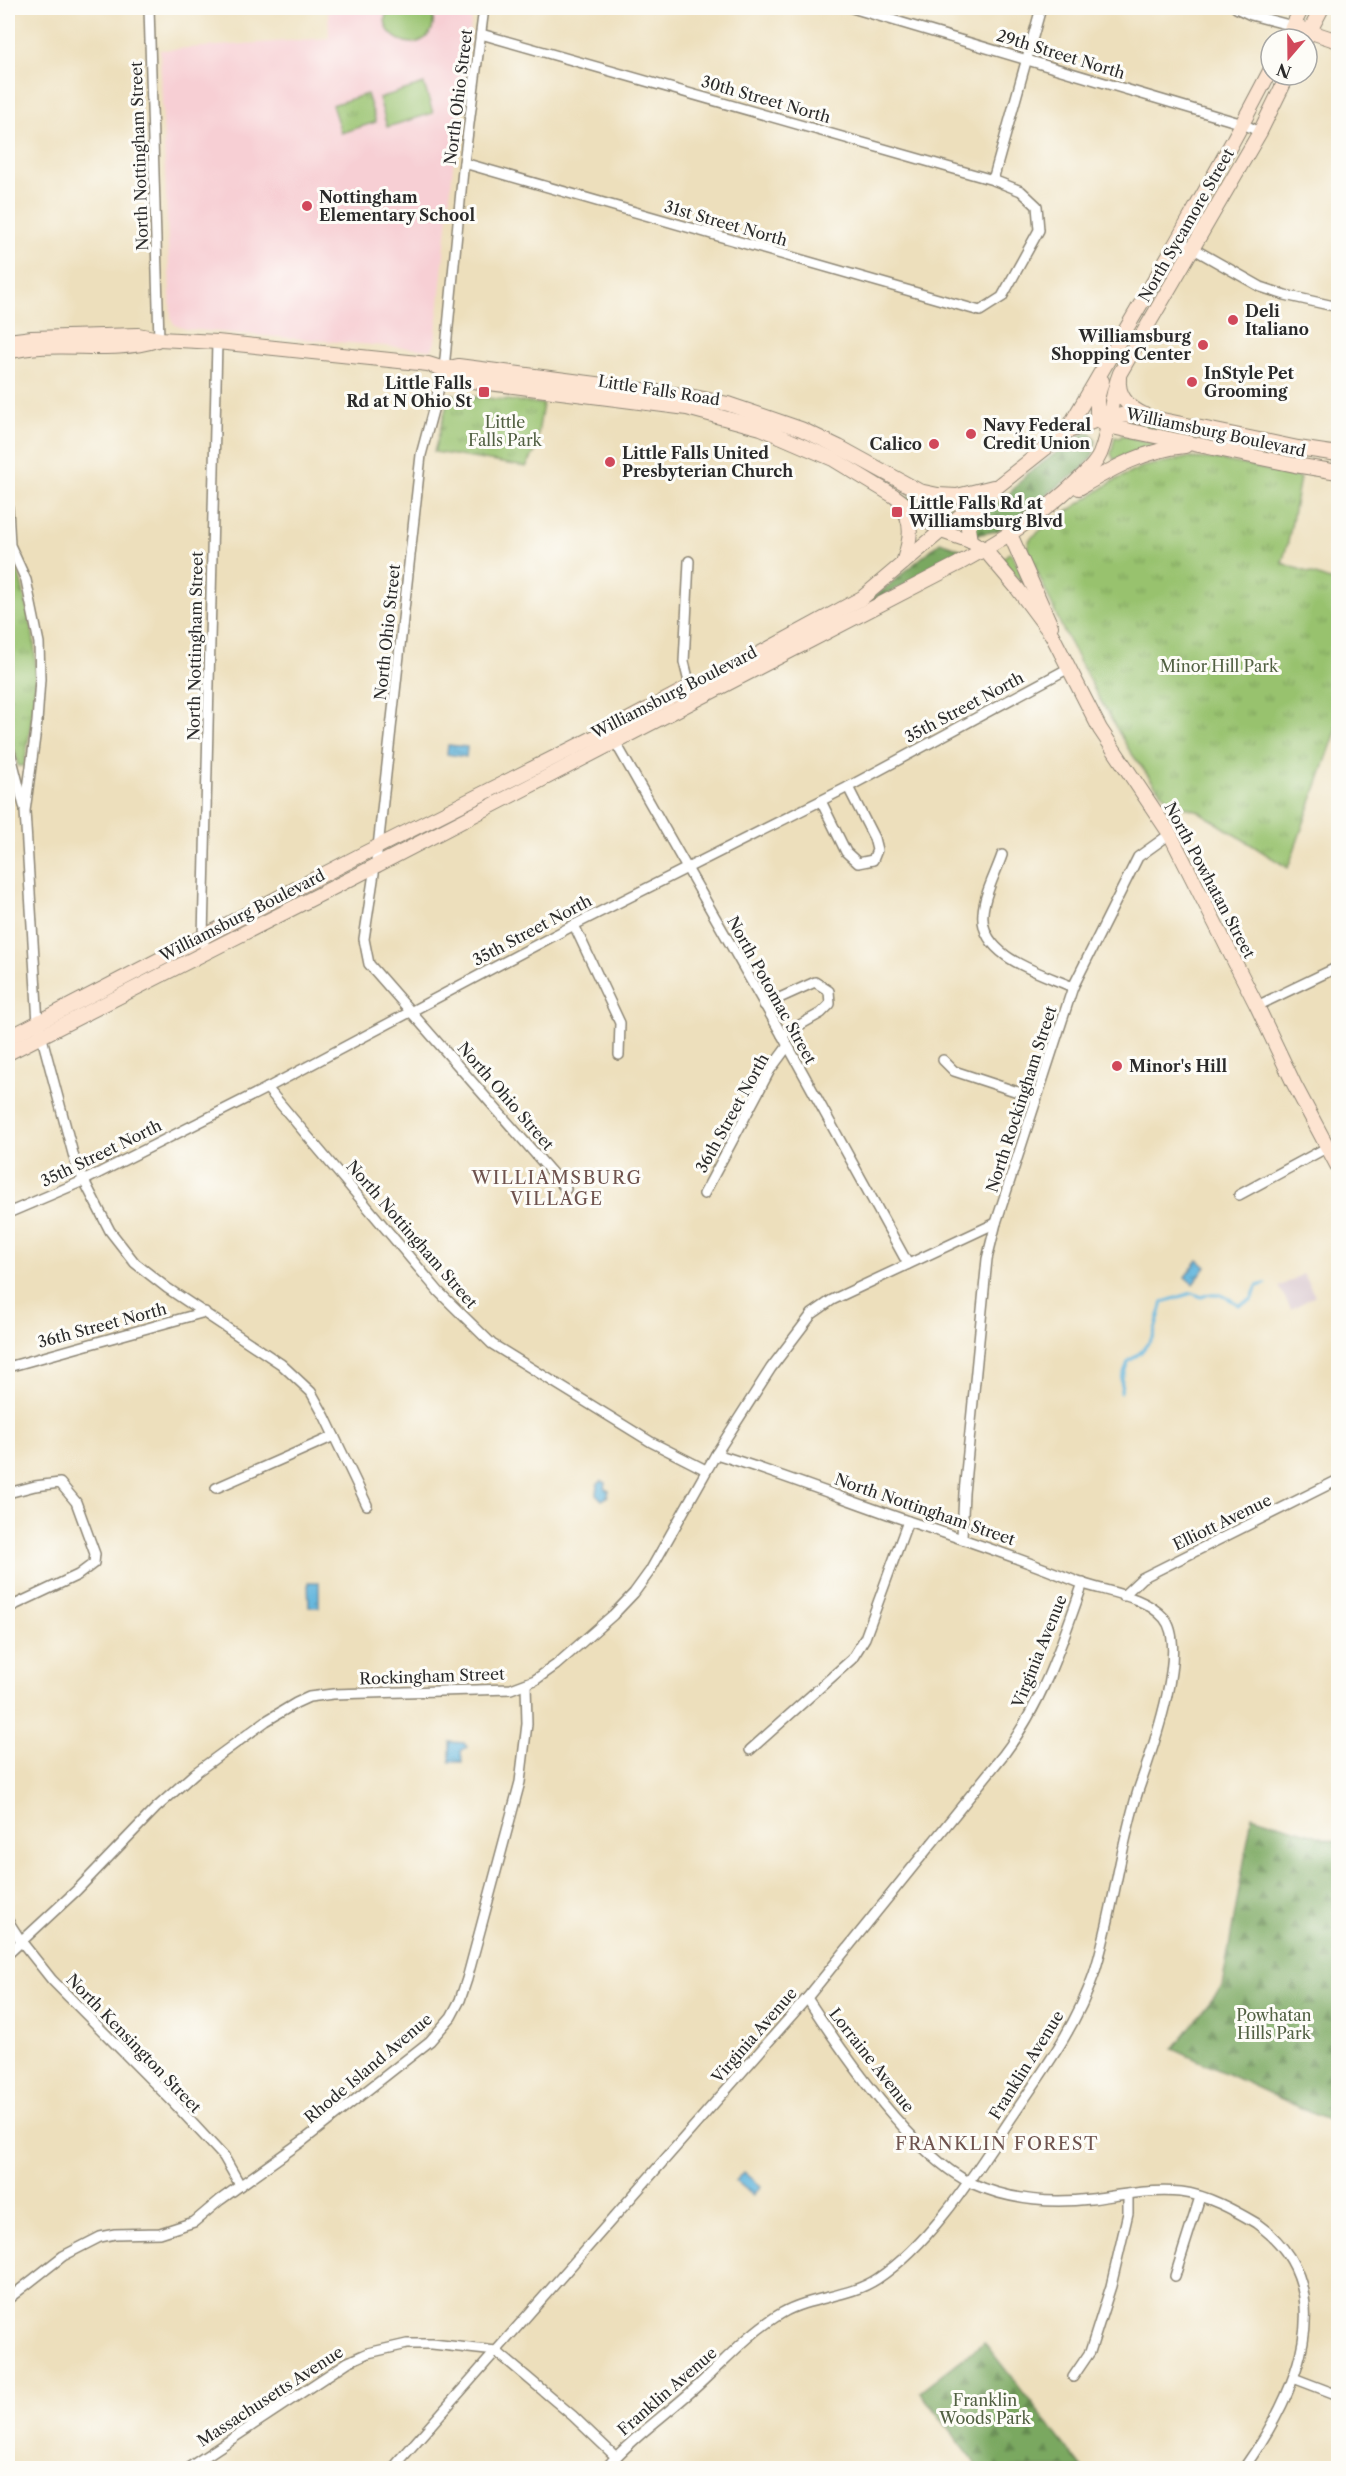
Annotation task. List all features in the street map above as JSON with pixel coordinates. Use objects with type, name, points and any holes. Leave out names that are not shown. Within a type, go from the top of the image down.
[{"type":"main road","points":[[1293,26],[1302,8]]},
{"type":"main road","points":[[1312,27],[1322,8]]},
{"type":"main road","points":[[1319,37],[1338,41]]},
{"type":"main road","name":"North Sycamore Street","points":[[1066,432],[1179,240],[1262,87]]},
{"type":"main road","name":"North Sycamore Street","points":[[1104,421],[1120,373],[1260,132],[1282,87]]},
{"type":"main road","name":"Little Falls Road","points":[[8,341],[32,338],[138,335],[159,339],[217,342],[428,364],[444,369],[457,379],[687,408],[725,417],[796,442],[897,489],[941,531],[970,541],[984,549]]},
{"type":"main road","name":"Little Falls Road","points":[[8,352],[30,349],[138,346],[159,339]]},
{"type":"main road","name":"North Sycamore Street","points":[[1104,421],[1097,399],[1111,356]]},
{"type":"main road","points":[[1120,373],[1119,385],[1126,403],[1148,417]]},
{"type":"main road","name":"Williamsburg Boulevard","points":[[692,693],[713,679],[862,598],[941,531],[1066,432],[1121,415],[1148,417],[1338,454]]},
{"type":"main road","name":"Williamsburg Boulevard","points":[[1104,421],[1197,444],[1338,472]]},
{"type":"main road","name":"Williamsburg Boulevard","points":[[8,1038],[375,865],[692,693],[984,549],[1010,534],[1059,499],[1096,462],[1100,452],[1104,421]]},
{"type":"main road","points":[[1059,499],[1114,467],[1148,453],[1197,444]]},
{"type":"main road","points":[[903,564],[909,546],[910,521],[897,489],[957,496],[999,486]]},
{"type":"main road","points":[[970,541],[968,528],[980,500]]},
{"type":"main road","name":"North Powhatan Street","points":[[1010,534],[1045,612],[1052,635]]},
{"type":"main road","name":"North Powhatan Street","points":[[984,549],[1052,635],[1110,745],[1170,834],[1294,1084],[1338,1167]]},
{"type":"main road","name":"Williamsburg Boulevard","points":[[8,1053],[378,847],[612,736]]},
{"type":"street","name":"North Nottingham Street","points":[[149,8],[159,339]]},
{"type":"street","name":"North Ohio Street","points":[[484,8],[464,163],[444,369],[421,455],[378,847],[364,939],[369,964],[566,1189]]},
{"type":"street","name":"29th Street North","points":[[852,8],[1243,124],[1260,132]]},
{"type":"street","points":[[993,180],[1041,8]]},
{"type":"street","points":[[1236,8],[1251,15],[1293,26]]},
{"type":"street","name":"30th Street North","points":[[481,34],[993,180],[1021,190],[1037,206]]},
{"type":"street","name":"31st Street North","points":[[464,163],[980,311],[1002,297],[1022,264],[1039,230],[1037,206]]},
{"type":"street","points":[[1179,240],[1261,287],[1338,307]]},
{"type":"street","name":"North Nottingham Street","points":[[204,944],[217,342]]},
{"type":"street","points":[[8,508],[9,550],[26,580],[39,643],[40,679],[37,722],[25,811]]},
{"type":"street","points":[[689,561],[684,662],[692,693]]},
{"type":"street","name":"35th Street North","points":[[8,1213],[83,1181],[267,1088],[574,925],[848,787],[1069,668]]},
{"type":"street","name":"North Potomac Street","points":[[612,736],[782,1035],[908,1264]]},
{"type":"street","points":[[8,744],[25,811],[40,1037],[76,1165],[83,1181],[110,1231],[135,1263],[166,1288],[281,1364],[310,1392],[367,1505]]},
{"type":"street","points":[[820,801],[846,852],[858,863],[873,860],[877,850],[874,838],[848,787]]},
{"type":"street","name":"North Rockingham Street","points":[[996,1223],[1073,987],[1138,857],[1170,834]]},
{"type":"street","points":[[1002,855],[983,910],[983,930],[996,949],[1026,967],[1073,987]]},
{"type":"street","points":[[574,925],[620,1023],[619,1055]]},
{"type":"street","points":[[1257,1006],[1338,967]]},
{"type":"street","points":[[764,1005],[815,982],[829,991],[830,1004],[821,1013],[782,1035]]},
{"type":"street","name":"36th Street North","points":[[704,1194],[770,1070],[787,1047]]},
{"type":"street","points":[[943,1060],[954,1071],[1036,1098]]},
{"type":"street","name":"North Nottingham Street","points":[[267,1088],[439,1292],[492,1344],[651,1442],[706,1470]]},
{"type":"street","points":[[1239,1195],[1328,1147]]},
{"type":"street","points":[[908,1264],[996,1223]]},
{"type":"street","points":[[962,1537],[964,1493],[986,1269],[996,1223]]},
{"type":"street","name":"Rockingham Street","points":[[8,1954],[77,1890],[173,1792],[266,1721],[296,1703],[309,1697],[333,1694],[512,1689],[526,1684],[556,1665],[613,1616],[634,1593],[650,1571],[716,1454],[797,1332],[812,1314],[832,1300],[908,1264]]},
{"type":"street","name":"36th Street North","points":[[8,1367],[205,1312]]},
{"type":"street","points":[[216,1488],[334,1436]]},
{"type":"street","name":"North Nottingham Street","points":[[716,1454],[788,1477],[908,1521],[962,1537],[1042,1566],[1083,1584],[1124,1596]]},
{"type":"street","name":"Elliott Avenue","points":[[1124,1596],[1142,1578],[1338,1480]]},
{"type":"street","points":[[8,1493],[60,1483],[76,1502],[95,1554],[94,1563],[78,1575],[8,1608]]},
{"type":"street","points":[[750,1750],[852,1659],[865,1638],[908,1521]]},
{"type":"street","name":"Virginia Avenue","points":[[393,2469],[807,1998],[1018,1736],[1053,1664],[1083,1584]]},
{"type":"street","name":"Franklin Avenue","points":[[606,2469],[616,2457],[771,2320],[801,2304],[864,2287],[887,2272],[930,2229],[970,2182],[1067,2034],[1087,1992],[1101,1949],[1129,1818],[1152,1748],[1173,1658],[1172,1632],[1163,1616],[1146,1605],[1124,1596]]},
{"type":"street","name":"Rhode Island Avenue","points":[[8,2299],[63,2256],[85,2243],[107,2235],[160,2233],[184,2227],[198,2219],[304,2140],[430,2041],[451,2016],[460,2000],[484,1918],[520,1782],[526,1734],[526,1684]]},
{"type":"street","name":"North Kensington Street","points":[[8,1921],[52,1980],[224,2157],[240,2186]]},
{"type":"street","name":"Lorraine Avenue","points":[[807,1998],[828,2031],[906,2129],[949,2170],[970,2182],[1001,2194],[1041,2201],[1089,2199],[1158,2190],[1200,2197],[1246,2217],[1286,2247],[1302,2272],[1309,2297],[1310,2315],[1305,2346],[1296,2379],[1272,2428],[1244,2469]]},
{"type":"street","points":[[1073,2377],[1090,2352],[1111,2286],[1128,2213],[1128,2194]]},
{"type":"street","points":[[1175,2276],[1200,2197]]},
{"type":"street","name":"Massachusetts Avenue","points":[[188,2469],[330,2373],[368,2353],[407,2344],[432,2344],[496,2351]]},
{"type":"street","points":[[496,2351],[573,2416],[616,2457]]},
{"type":"street","points":[[1296,2379],[1338,2395]]},
{"type":"shaded area","name":"Nottingham Elementary School","points":[[328,8],[473,8],[453,167],[435,342],[432,350],[185,329],[175,325],[171,319],[160,50],[329,38]]},
{"type":"shaded area","points":[[1303,1274],[1315,1296],[1291,1309],[1279,1287]]},
{"type":"green space","points":[[389,8],[433,8],[431,31],[424,39],[416,42],[398,39],[386,26],[385,18]]},
{"type":"green space","points":[[424,84],[433,113],[387,127],[379,98]]},
{"type":"green space","points":[[367,94],[376,122],[341,133],[332,105]]},
{"type":"green space","name":"Little Falls Park","points":[[450,394],[543,404],[535,452],[526,467],[434,452]]},
{"type":"green space","points":[[1125,423],[1166,427],[1186,435]]},
{"type":"green space","points":[[1090,433],[1096,440],[1093,455],[1082,469],[997,531],[975,535],[972,527],[982,515],[1010,493],[1027,474],[1082,434]]},
{"type":"green space","points":[[1122,435],[1155,444],[1114,460],[1111,454],[1115,437],[1120,438]]},
{"type":"green space","name":"Minor Hill Park","points":[[1187,458],[1213,459],[1300,478],[1282,563],[1338,583],[1338,726],[1288,868],[1198,811],[1170,802],[1155,785],[1129,750],[1096,693],[1063,630],[1027,549],[1030,539],[1048,524],[1112,482],[1142,467]]},
{"type":"green space","points":[[910,496],[932,504],[954,506],[938,519],[907,498]]},
{"type":"green space","points":[[940,542],[968,552],[834,621],[882,591]]},
{"type":"green space","points":[[1009,553],[1012,554],[1025,585],[1001,560]]},
{"type":"green space","points":[[8,571],[18,571],[34,642],[36,673],[34,705],[24,766],[18,766],[8,720]]},
{"type":"green space","name":"Powhatan Hills Park","points":[[1252,1816],[1338,1842],[1338,2125],[1173,2049],[1222,1987]]},
{"type":"green space","name":"Franklin Woods Park","points":[[984,2342],[1082,2468],[979,2468],[920,2392]]},
{"type":"water","points":[[448,745],[467,747],[466,757],[447,754]]},
{"type":"water","points":[[1198,1260],[1206,1267],[1193,1284],[1185,1277]]},
{"type":"water","points":[[602,1481],[606,1483],[605,1489],[609,1491],[607,1497],[602,1500],[596,1494],[597,1485]]},
{"type":"water","points":[[308,1582],[319,1582],[319,1607],[309,1607]]},
{"type":"water","points":[[450,1742],[464,1743],[467,1747],[461,1751],[462,1762],[450,1762]]},
{"type":"water","points":[[744,2172],[761,2186],[753,2195],[736,2181]]},
{"type":"waterway","points":[[1121,1392],[1122,1378],[1128,1362],[1141,1352],[1153,1337],[1163,1302],[1192,1293],[1202,1297],[1217,1294],[1239,1305],[1251,1300],[1257,1286],[1265,1284]]},
{"type":"place","name":"Nottingham Elementary School","points":[[307,206]]},
{"type":"place","name":"Deli Italiano","points":[[1233,320]]},
{"type":"place","name":"Williamsburg Shopping Center","points":[[1203,345]]},
{"type":"place","name":"InStyle Pet Grooming","points":[[1192,382]]},
{"type":"place","name":"Little Falls Rd at N Ohio St","points":[[484,392]]},
{"type":"place","name":"Navy Federal Credit Union","points":[[971,434]]},
{"type":"place","name":"Calico","points":[[934,444]]},
{"type":"place","name":"Little Falls United Presbyterian Church","points":[[610,462]]},
{"type":"place","name":"Little Falls Rd at Williamsburg Blvd","points":[[897,512]]},
{"type":"place","name":"Minor's Hill","points":[[1117,1066]]},
{"type":"district","name":"WILLIAMSBURG VILLAGE","points":[[557,1188]]},
{"type":"district","name":"FRANKLIN FOREST","points":[[997,2144]]}]
